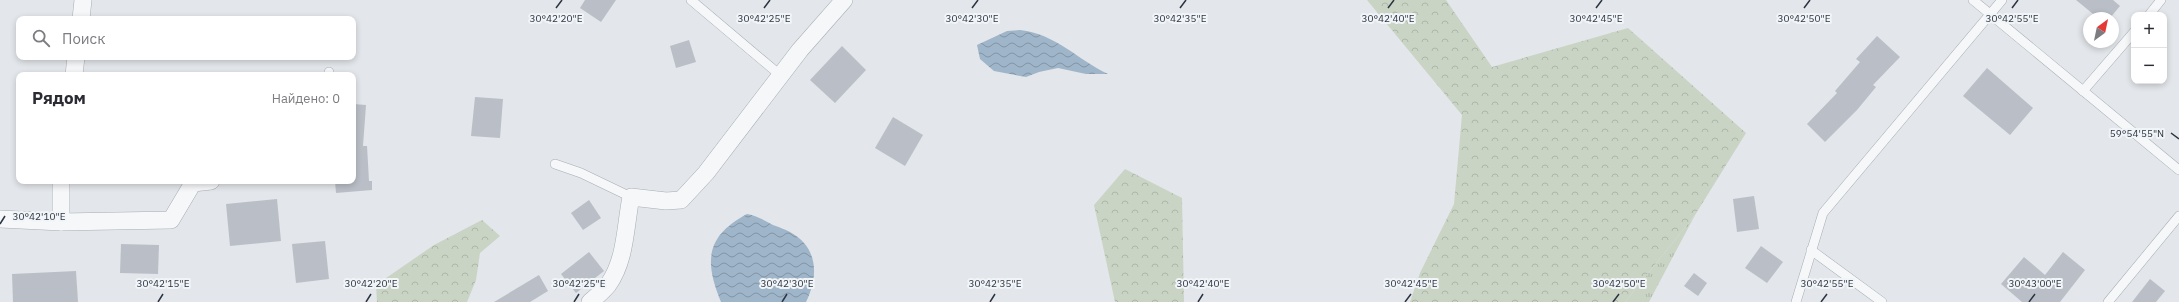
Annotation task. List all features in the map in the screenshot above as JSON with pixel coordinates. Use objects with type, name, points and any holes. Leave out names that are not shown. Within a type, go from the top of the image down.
[{"type":"street","points":[[81,16],[83,0]]},
{"type":"street","points":[[590,302],[608,285],[618,266],[625,241],[631,197],[666,201],[681,200],[706,173],[780,75],[844,0]]},
{"type":"street","points":[[74,72],[76,60]]},
{"type":"street","points":[[61,184],[61,222]]},
{"type":"street","points":[[0,220],[61,222],[171,220],[192,184]]},
{"type":"lane","points":[[691,0],[780,75]]},
{"type":"lane","points":[[1972,0],[2179,170]]},
{"type":"lane","points":[[1796,302],[1823,213],[2002,0]]},
{"type":"lane","points":[[2152,12],[2162,0]]},
{"type":"lane","points":[[2083,91],[2131,35]]},
{"type":"lane","points":[[555,164],[581,173],[631,197]]},
{"type":"lane","points":[[2108,302],[2179,216]]},
{"type":"lane","points":[[1811,250],[1882,302]]},
{"type":"green space","points":[[1367,0],[1446,0],[1492,67],[1628,28],[1746,133],[1695,215],[1625,302],[1410,302],[1420,273],[1454,204],[1462,115]]},
{"type":"green space","points":[[1125,169],[1182,198],[1184,302],[1115,302],[1094,205]]},
{"type":"green space","points":[[1695,215],[1649,302],[1625,302]]},
{"type":"green space","points":[[482,220],[500,236],[480,253],[476,280],[467,302],[377,302],[376,285],[434,245]]},
{"type":"water","points":[[1020,30],[1033,32],[1056,42],[1108,74],[1086,74],[1058,68],[1039,72],[1026,77],[994,71],[980,59],[977,45],[1007,31]]},
{"type":"water","points":[[747,214],[788,231],[799,238],[806,246],[811,254],[814,272],[813,282],[806,302],[721,302],[712,274],[712,251],[716,241],[723,231],[733,222]]},
{"type":"building","points":[[585,0],[616,0],[601,22],[580,8]]},
{"type":"building","points":[[2076,0],[2113,0],[2120,6],[2115,12],[2091,12]]},
{"type":"building","points":[[1877,36],[1900,57],[1873,85],[1876,87],[1857,110],[1825,142],[1807,124],[1837,93],[1835,91],[1860,62],[1856,59]]},
{"type":"building","points":[[689,40],[696,62],[676,68],[670,46]]},
{"type":"building","points":[[842,46],[866,70],[835,103],[810,80]]},
{"type":"building","points":[[1987,68],[2033,108],[2010,135],[1963,96]]},
{"type":"building","points":[[475,97],[503,99],[500,138],[471,136]]},
{"type":"building","points":[[356,104],[366,105],[363,146],[367,146],[369,181],[372,181],[372,190],[336,193],[335,184],[356,184]]},
{"type":"building","points":[[893,117],[923,135],[905,166],[875,148]]},
{"type":"building","points":[[1754,196],[1759,229],[1737,232],[1733,199]]},
{"type":"building","points":[[277,199],[281,241],[230,246],[226,204]]},
{"type":"building","points":[[589,200],[601,218],[583,230],[571,213]]},
{"type":"building","points":[[325,241],[329,279],[296,283],[292,244]]},
{"type":"building","points":[[121,244],[159,245],[158,274],[120,273]]},
{"type":"building","points":[[1761,246],[1783,262],[1767,283],[1745,268]]},
{"type":"building","points":[[589,252],[604,271],[576,293],[561,274]]},
{"type":"building","points":[[2063,252],[2085,270],[2060,302],[2022,302],[2001,284],[2024,257],[2045,275]]},
{"type":"building","points":[[76,271],[78,302],[13,302],[12,274]]},
{"type":"building","points":[[1694,273],[1707,283],[1698,296],[1684,286]]},
{"type":"building","points":[[539,275],[548,291],[530,302],[494,302]]},
{"type":"building","points":[[2150,279],[2165,291],[2156,302],[2132,302]]}]
